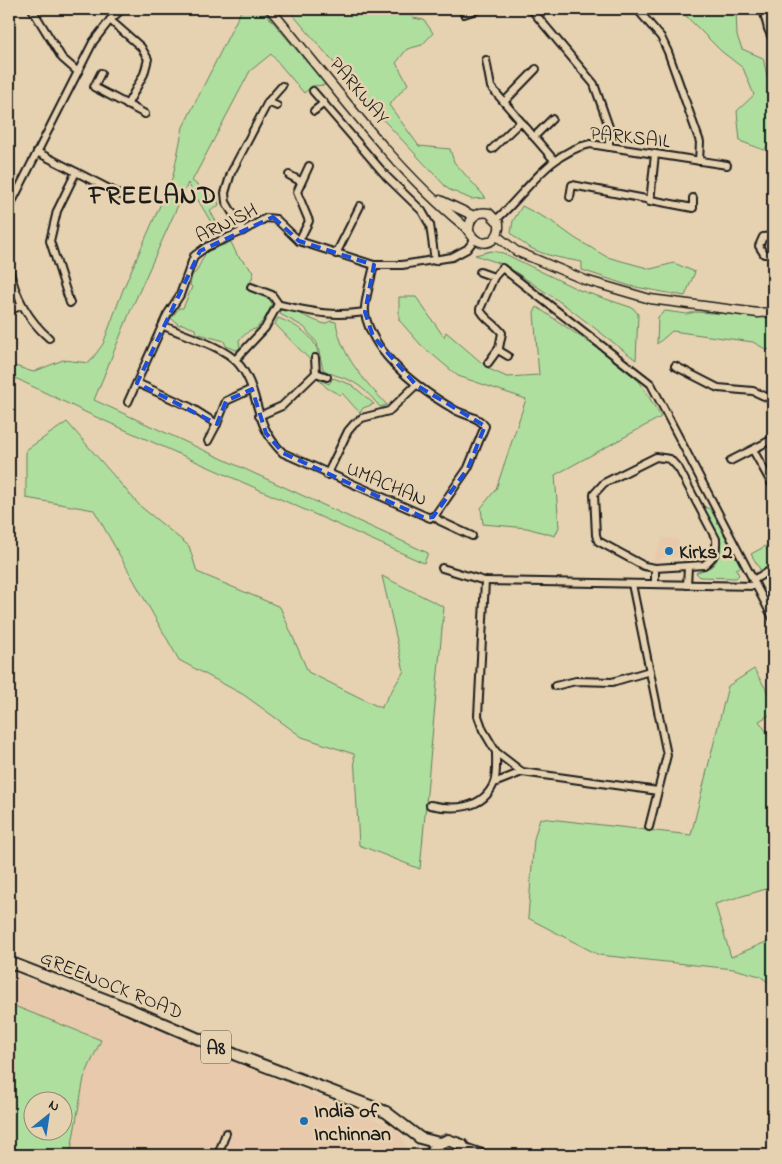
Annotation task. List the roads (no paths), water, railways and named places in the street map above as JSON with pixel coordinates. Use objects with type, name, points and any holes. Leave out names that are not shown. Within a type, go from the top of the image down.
[{"type":"main road","name":"GREENOCK ROAD","points":[[9,962],[128,1008],[236,1055],[386,1112],[420,1138],[439,1143]]},
{"type":"main road","points":[[420,1138],[428,1155],[439,1143]]},
{"type":"main road","name":"A8","points":[[439,1143],[453,1141],[466,1152],[482,1155]]},
{"type":"street","points":[[45,9],[35,11],[62,58],[78,72]]},
{"type":"street","points":[[9,217],[10,202],[93,42],[110,20],[122,9]]},
{"type":"street","name":"PARKWAY","points":[[270,9],[388,150],[438,204],[469,230]]},
{"type":"street","points":[[464,14],[479,9]]},
{"type":"street","points":[[530,9],[594,84],[609,127],[610,147]]},
{"type":"street","points":[[637,9],[661,37],[668,52],[700,142],[699,161]]},
{"type":"street","points":[[763,9],[773,40]]},
{"type":"street","points":[[110,20],[141,47],[148,59],[144,74],[127,105]]},
{"type":"street","points":[[486,60],[491,87],[554,160]]},
{"type":"street","points":[[504,102],[536,69]]},
{"type":"street","points":[[101,74],[94,87],[145,114]]},
{"type":"street","points":[[243,232],[226,202],[225,193],[231,173],[268,102],[282,86]]},
{"type":"street","points":[[313,91],[387,177],[422,211],[430,225],[435,260]]},
{"type":"street","points":[[268,102],[277,106]]},
{"type":"street","points":[[314,111],[324,103]]},
{"type":"street","points":[[534,137],[552,119]]},
{"type":"street","points":[[492,148],[520,122]]},
{"type":"street","name":"PARKSAIL","points":[[497,219],[554,160],[573,148],[590,144],[727,165]]},
{"type":"street","points":[[37,152],[121,194]]},
{"type":"street","points":[[650,202],[655,154]]},
{"type":"street","points":[[299,241],[309,221],[297,192],[300,181],[309,166]]},
{"type":"street","points":[[70,303],[50,241],[56,211],[76,172]]},
{"type":"street","points":[[290,175],[300,181]]},
{"type":"street","points":[[570,197],[572,185],[650,202],[693,208],[693,198]]},
{"type":"street","name":"PARKWAY","points":[[426,190],[447,205],[474,216]]},
{"type":"street","points":[[336,254],[360,206]]},
{"type":"street","points":[[484,212],[497,219],[500,228],[497,236],[489,242],[474,239],[469,230],[470,221],[474,216],[484,212]]},
{"type":"street","name":"ARNISH","points":[[128,402],[157,335],[164,326],[167,315],[180,295],[194,256],[206,247],[243,232],[266,218],[273,217],[299,241],[374,265],[402,265],[452,257],[462,252],[474,239]]},
{"type":"street","points":[[497,236],[516,251],[585,280],[650,299],[758,313],[773,312]]},
{"type":"street","points":[[773,236],[763,238],[759,246],[764,254],[773,254]]},
{"type":"street","name":"UMACHAN","points":[[164,326],[216,349],[235,360],[246,374],[266,433],[283,453],[327,475],[372,492],[426,518],[434,516],[468,468],[485,426],[481,420],[457,411],[416,385],[385,352],[373,336],[365,312],[374,265]]},
{"type":"street","points":[[9,268],[13,286],[22,305],[39,329],[49,338]]},
{"type":"street","points":[[488,363],[498,350],[502,333],[496,325],[482,314],[480,308],[494,277],[502,268],[651,384],[773,618]]},
{"type":"street","points":[[480,272],[494,277]]},
{"type":"street","points":[[252,287],[272,295],[280,305],[315,314],[341,316],[365,312]]},
{"type":"street","points":[[9,311],[22,305]]},
{"type":"street","points":[[235,360],[265,328],[280,305]]},
{"type":"street","points":[[498,350],[508,356]]},
{"type":"street","points":[[259,416],[282,406],[316,373],[315,358]]},
{"type":"street","points":[[675,366],[718,388],[753,390],[773,400]]},
{"type":"street","points":[[316,373],[327,377]]},
{"type":"street","points":[[137,383],[190,407],[218,424]]},
{"type":"street","points":[[327,475],[348,431],[354,424],[362,418],[389,410],[416,385]]},
{"type":"street","points":[[208,440],[218,424],[226,401],[252,389]]},
{"type":"street","points":[[730,461],[773,439]]},
{"type":"street","points":[[753,450],[773,486]]},
{"type":"street","points":[[656,457],[670,459],[679,468],[716,539],[715,554],[704,566],[654,568],[644,566],[598,541],[594,494],[604,483],[656,457]]},
{"type":"street","points":[[434,516],[440,521],[472,536]]},
{"type":"street","points":[[687,585],[688,567]]},
{"type":"street","points":[[442,568],[485,581],[687,585],[754,583],[773,569]]},
{"type":"street","points":[[654,568],[655,584]]},
{"type":"street","points":[[485,581],[478,716],[483,730],[496,752],[522,772]]},
{"type":"street","points":[[632,584],[667,754],[649,827]]},
{"type":"street","points":[[555,686],[576,681],[612,682],[650,671]]},
{"type":"street","points":[[494,782],[496,752]]},
{"type":"street","points":[[430,805],[448,809],[472,805],[481,799],[494,782],[522,772],[658,792]]},
{"type":"street","points":[[218,1155],[226,1133]]},
{"type":"place","name":"Kirks 2","points":[[669,551]]},
{"type":"place","name":"India of Inchinnan","points":[[304,1121]]},
{"type":"district","name":"FREELAND","points":[[153,194]]}]
